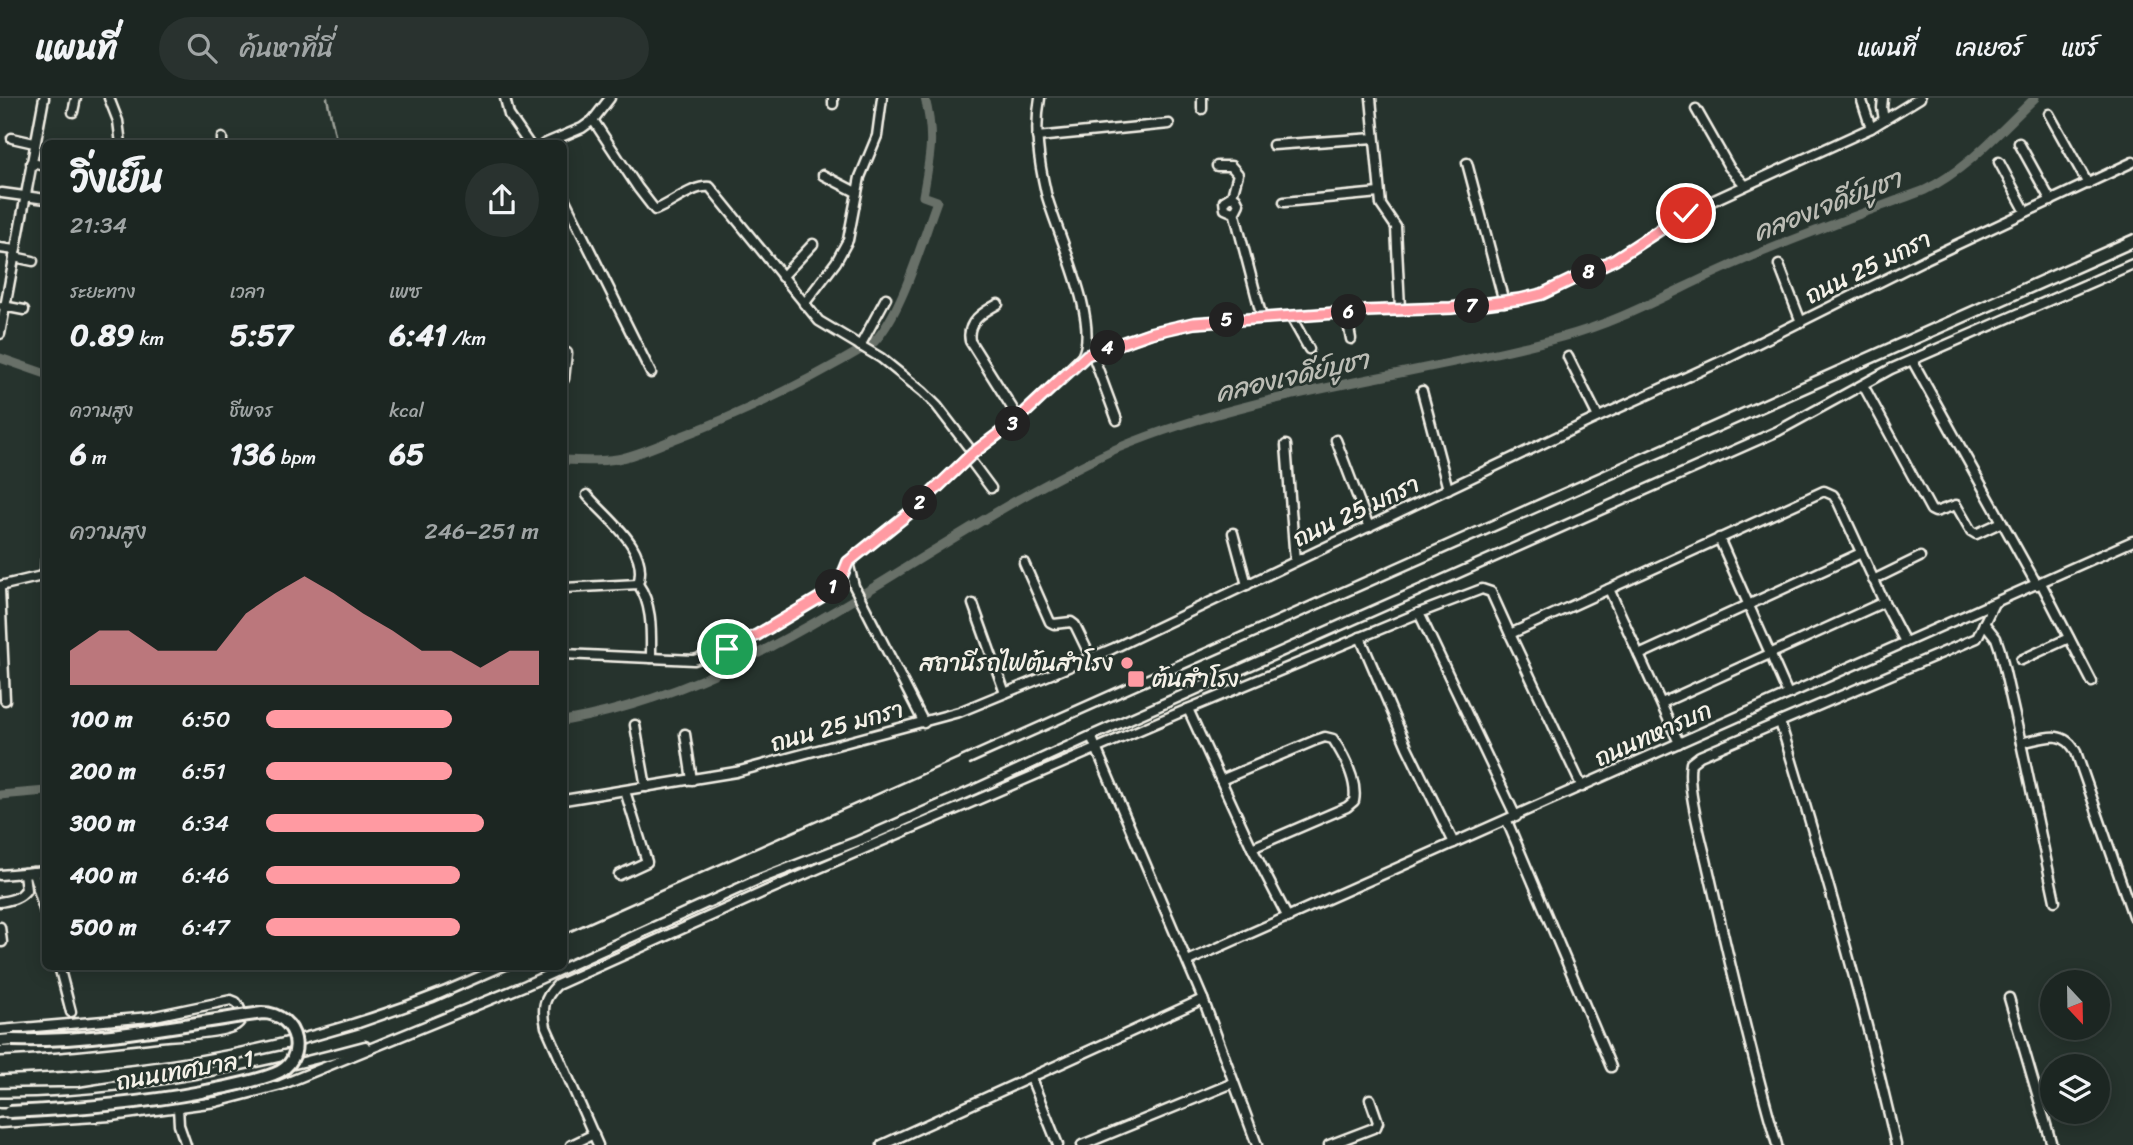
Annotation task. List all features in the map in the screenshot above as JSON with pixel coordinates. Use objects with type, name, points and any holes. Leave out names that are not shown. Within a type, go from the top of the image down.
[{"type":"street","points":[[0,334],[2,306],[44,98]]},
{"type":"street","points":[[73,112],[76,98]]},
{"type":"street","points":[[108,98],[118,121],[120,140]]},
{"type":"street","points":[[505,98],[509,115],[526,140]]},
{"type":"street","points":[[554,140],[582,128],[593,120],[610,98]]},
{"type":"street","points":[[804,304],[844,251],[852,226],[856,192],[877,136],[882,98]]},
{"type":"street","points":[[1040,98],[1037,137],[1046,194],[1064,242],[1087,328],[1087,349],[1082,358]]},
{"type":"street","points":[[1202,98],[1202,109]]},
{"type":"street","points":[[1371,98],[1381,205],[1396,227],[1400,309]]},
{"type":"street","points":[[1861,98],[1871,128]]},
{"type":"street","points":[[1883,98],[1884,120]]},
{"type":"street","points":[[567,654],[694,660],[757,635],[826,594],[841,579],[848,562],[918,506],[971,455],[1018,419],[1082,358],[1092,353],[1178,325],[1346,312],[1451,308],[1504,302],[1542,294],[1615,259],[1686,213],[1871,128],[1920,98]]},
{"type":"street","points":[[1696,109],[1724,159],[1745,185]]},
{"type":"street","points":[[2049,114],[2088,184]]},
{"type":"street","points":[[593,120],[655,209],[696,189],[710,187],[819,321],[864,348],[923,392],[937,406],[991,488]]},
{"type":"street","points":[[1037,137],[1169,124]]},
{"type":"street","points":[[12,138],[34,143]]},
{"type":"street","points":[[1273,145],[1374,138]]},
{"type":"street","points":[[2019,143],[2051,201]]},
{"type":"street","points":[[1999,162],[2026,212]]},
{"type":"street","name":"ถนน 25 มกรา","points":[[567,800],[762,766],[923,723],[1005,694],[1091,658],[1247,585],[2133,162]]},
{"type":"street","points":[[31,163],[42,165]]},
{"type":"street","points":[[1467,163],[1504,302]]},
{"type":"street","points":[[1217,166],[1231,166],[1237,172],[1231,196],[1236,198],[1239,204],[1234,211],[1262,318]]},
{"type":"street","points":[[823,175],[856,192]]},
{"type":"street","points":[[2,193],[42,199]]},
{"type":"street","points":[[1284,202],[1379,193]]},
{"type":"street","points":[[567,204],[651,373]]},
{"type":"street","points":[[782,277],[813,244]]},
{"type":"street","points":[[0,248],[33,261]]},
{"type":"street","points":[[567,966],[755,881],[858,841],[1778,431],[1912,360],[2133,264]]},
{"type":"street","points":[[1779,265],[1801,322]]},
{"type":"street","points":[[864,348],[886,298]]},
{"type":"street","points":[[998,304],[978,316],[970,327],[970,341],[1018,419]]},
{"type":"street","points":[[2,306],[24,310]]},
{"type":"street","points":[[1346,312],[1351,339]]},
{"type":"street","points":[[1291,317],[1309,349]]},
{"type":"street","points":[[1092,353],[1117,420]]},
{"type":"street","points":[[1568,357],[1598,417]]},
{"type":"street","points":[[1912,360],[2092,682]]},
{"type":"street","points":[[1863,385],[1931,510],[1935,512],[1956,505],[1971,531],[1976,534],[2002,522]]},
{"type":"street","points":[[1422,391],[1448,489]]},
{"type":"street","points":[[1336,440],[1368,527]]},
{"type":"street","points":[[1286,445],[1295,561]]},
{"type":"street","points":[[1510,634],[1824,491],[1833,495],[1838,502],[1873,580],[1905,642]]},
{"type":"street","points":[[587,495],[618,526],[634,551],[641,571],[638,584],[650,616],[651,658]]},
{"type":"street","points":[[1233,533],[1247,585]]},
{"type":"street","points":[[1719,538],[1788,694]]},
{"type":"street","name":"ถนนทหารบก","points":[[1188,961],[2133,541]]},
{"type":"street","points":[[1639,655],[1861,553]]},
{"type":"street","points":[[1873,580],[1920,557]]},
{"type":"street","points":[[848,562],[854,586],[923,723]]},
{"type":"street","points":[[1024,563],[1050,622],[1071,622],[1075,625],[1091,658]]},
{"type":"street","points":[[5,700],[0,588],[42,576]]},
{"type":"street","points":[[567,588],[638,584]]},
{"type":"street","points":[[598,1145],[556,1055],[546,1027],[542,1011],[546,995],[557,985],[766,891],[1188,709],[1482,589],[1491,592],[1582,787]]},
{"type":"street","points":[[1609,589],[1679,743]]},
{"type":"street","points":[[1662,703],[1884,602]]},
{"type":"street","points":[[973,604],[1005,694]]},
{"type":"street","points":[[1777,1145],[1736,990],[1699,828],[1689,773],[1691,763],[1700,756],[1977,638],[1993,605]]},
{"type":"street","points":[[1419,613],[1516,817]]},
{"type":"street","points":[[1984,623],[1996,638],[2000,650],[2055,901]]},
{"type":"street","points":[[1360,637],[1407,747],[1454,843]]},
{"type":"street","points":[[2021,660],[2069,638]]},
{"type":"street","points":[[1188,709],[1252,848],[1288,918]]},
{"type":"street","points":[[1780,722],[1875,1056],[1896,1145]]},
{"type":"street","points":[[635,725],[646,787]]},
{"type":"street","points":[[685,734],[692,780]]},
{"type":"street","points":[[1091,736],[1188,961],[1257,1145]]},
{"type":"street","points":[[1221,780],[1325,737],[1333,739],[1338,747],[1354,783],[1354,801],[1347,807],[1252,848]]},
{"type":"street","points":[[2021,743],[2053,737],[2061,737],[2071,742],[2077,752],[2133,916]]},
{"type":"street","points":[[619,874],[647,862],[625,791]]},
{"type":"street","points":[[1507,821],[1611,1067]]},
{"type":"street","points":[[0,875],[42,871]]},
{"type":"street","points":[[0,902],[22,895],[26,890],[28,872]]},
{"type":"street","points":[[28,872],[42,906]]},
{"type":"street","points":[[0,927],[2,942]]},
{"type":"street","points":[[60,970],[71,1012]]},
{"type":"street","points":[[0,1123],[111,1116],[265,1091],[559,970]]},
{"type":"street","points":[[2008,998],[2052,1145]]},
{"type":"street","points":[[882,1145],[1203,999]]},
{"type":"street","points":[[0,1030],[150,1017],[231,1000],[236,1002],[242,1014],[241,1021],[235,1026],[192,1034],[38,1050],[0,1051]]},
{"type":"street","name":"ถนนเทศบาล 1","points":[[5,1112],[127,1104],[228,1086],[278,1073],[292,1060],[295,1047],[288,1023],[280,1016],[270,1013],[119,1034],[46,1041],[6,1040]]},
{"type":"street","points":[[0,1103],[41,1104],[160,1089],[223,1078],[394,1037]]},
{"type":"street","points":[[1031,1078],[1058,1145]]},
{"type":"street","points":[[1082,1145],[1233,1083]]},
{"type":"street","points":[[1329,1145],[1376,1127],[1378,1122],[1370,1099]]},
{"type":"street","points":[[178,1107],[179,1125],[186,1145]]},
{"type":"street","points":[[571,1145],[594,1135]]},
{"type":"waterway","points":[[327,98],[336,140]]},
{"type":"waterway","points":[[567,460],[610,460],[650,449],[756,405],[874,342],[894,313],[937,201],[923,196],[931,136],[925,98]]},
{"type":"waterway","name":"คลองเจดีย์บูชา","points":[[567,720],[627,706],[687,686],[745,660],[855,599],[1019,499],[1118,448],[1226,411],[1506,351],[1584,331],[1756,255],[1925,190],[1970,160],[2035,98]]},
{"type":"waterway","points":[[0,358],[42,373]]},
{"type":"waterway","name":"คลองเจดีย์บูชา","points":[[0,795],[42,791]]},
{"type":"railway","points":[[567,933],[2133,234]]},
{"type":"railway","points":[[970,764],[2133,248]]},
{"type":"railway","points":[[0,1075],[124,1066],[246,1046],[366,1014],[482,970]]},
{"type":"railway","points":[[0,1088],[79,1087],[212,1066],[287,1049],[360,1028],[434,1002],[507,970]]},
{"type":"place","name":"สถานีรถไฟต้นสำโรง","points":[[1127,663]]},
{"type":"place","name":"ต้นสำโรง","points":[[1136,679]]},
{"type":"route","points":[[727,649],[757,635],[826,594],[841,579],[848,562],[918,506],[973,453],[1003,433],[1087,355],[1178,325],[1364,311],[1451,308],[1521,299],[1542,294],[1615,259],[1686,213]]}]
